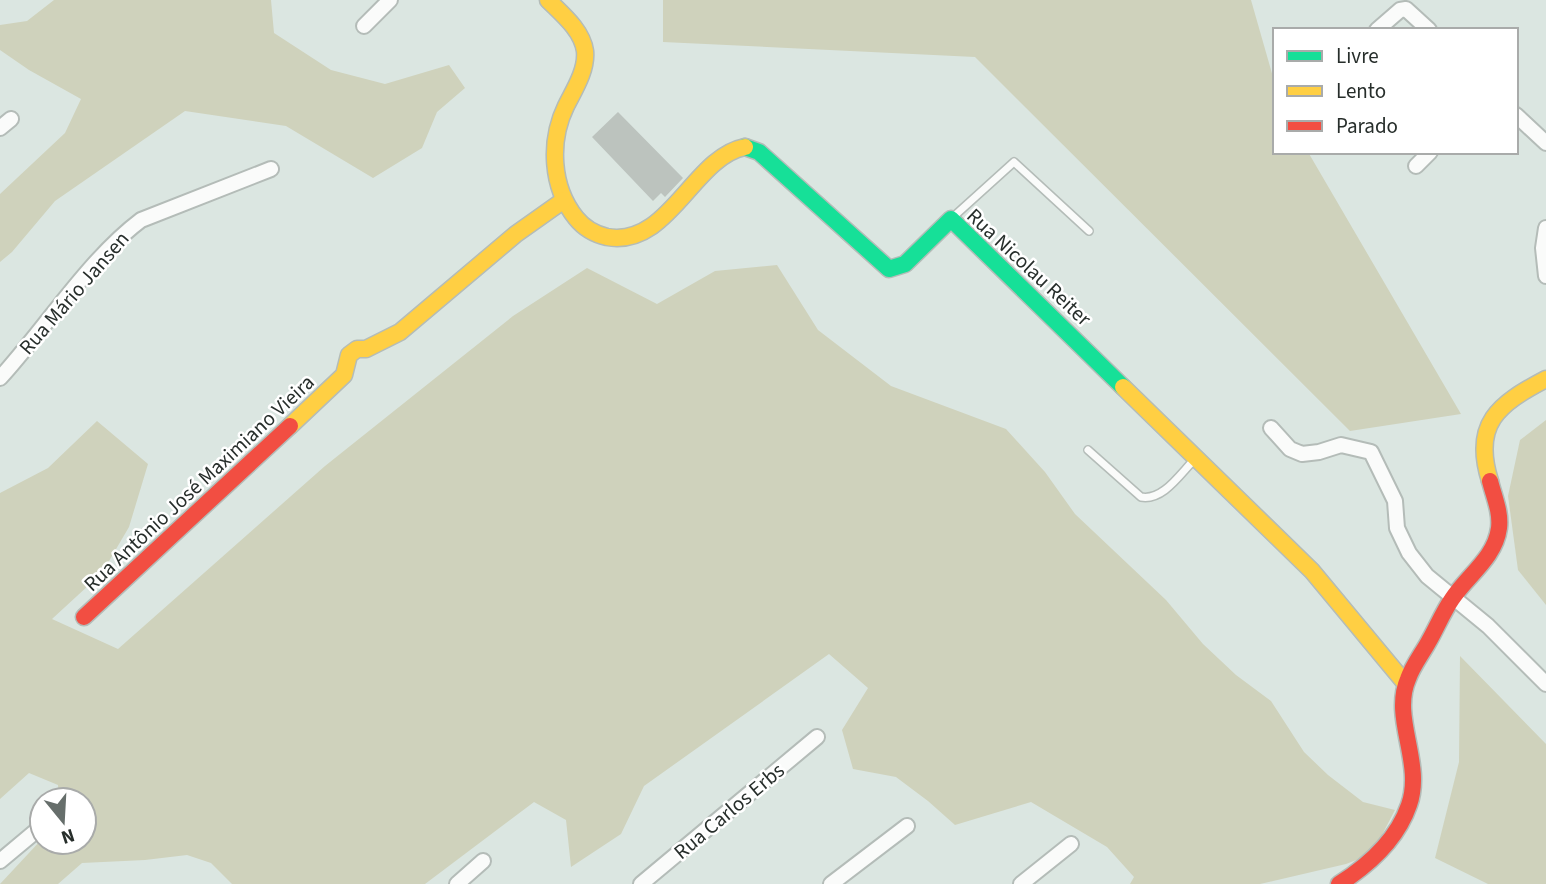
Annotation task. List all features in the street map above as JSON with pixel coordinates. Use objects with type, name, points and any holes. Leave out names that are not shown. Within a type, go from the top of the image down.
[{"type":"street","points":[[364,26],[390,0]]},
{"type":"street","name":"Rua Nicolau Reiter","points":[[548,0],[578,33],[586,52],[583,70],[560,120],[555,140],[556,167],[564,200],[573,216],[587,230],[608,239],[635,236],[656,222],[726,154],[744,146],[760,152],[889,270],[905,264],[951,219],[1312,571],[1405,683]]},
{"type":"street","points":[[1379,28],[1399,10],[1406,9],[1427,28]]},
{"type":"street","points":[[1518,117],[1546,143]]},
{"type":"street","points":[[1416,166],[1428,154]]},
{"type":"street","name":"Rua Mário Jansen","points":[[0,378],[77,285],[129,230],[149,217],[271,169]]},
{"type":"street","name":"Rua Antônio José Maximiano Vieira","points":[[84,617],[332,388],[344,375],[349,355],[357,349],[366,349],[400,332],[516,234],[564,200]]},
{"type":"street","points":[[1546,228],[1543,248],[1546,276]]},
{"type":"street","points":[[1339,884],[1375,858],[1406,814],[1413,790],[1414,770],[1405,716],[1405,683],[1453,597],[1490,552],[1497,537],[1500,518],[1484,467],[1484,434],[1488,423],[1495,411],[1509,399],[1546,379]]},
{"type":"street","points":[[1271,428],[1290,449],[1302,454],[1341,445],[1371,452],[1395,501],[1397,528],[1409,553],[1427,576],[1488,626],[1546,684]]},
{"type":"street","name":"Rua Carlos Erbs","points":[[641,884],[817,737]]},
{"type":"street","points":[[831,884],[907,826]]},
{"type":"street","points":[[0,862],[28,838]]},
{"type":"street","points":[[1021,884],[1071,844]]},
{"type":"street","points":[[457,884],[483,861]]},
{"type":"lane","points":[[951,219],[1014,162],[1089,231]]},
{"type":"lane","points":[[1088,450],[1141,497],[1150,499],[1162,493],[1197,457]]},
{"type":"green space","points":[[54,0],[271,0],[274,33],[331,70],[385,84],[449,65],[465,88],[437,112],[422,148],[373,178],[286,126],[185,111],[55,201],[12,252],[0,262],[0,194],[65,133],[81,99],[29,70],[0,50],[0,25],[27,21]]},
{"type":"green space","points":[[663,0],[1251,0],[1273,77],[1273,154],[1309,154],[1461,414],[1350,431],[975,57],[663,42]]},
{"type":"green space","points":[[777,265],[818,330],[891,386],[1006,429],[1045,472],[1075,514],[1166,600],[1203,644],[1236,675],[1271,701],[1304,752],[1363,802],[1395,810],[1372,854],[1346,864],[1260,884],[1130,884],[1134,877],[1107,847],[1031,802],[955,825],[896,777],[853,769],[842,730],[868,688],[829,654],[644,786],[621,834],[571,867],[566,820],[534,802],[425,884],[232,884],[211,863],[187,855],[82,863],[58,884],[0,884],[28,854],[98,856],[98,786],[58,786],[29,773],[0,799],[0,493],[48,468],[97,421],[148,464],[129,527],[102,573],[52,619],[118,649],[325,466],[513,316],[587,268],[657,304],[715,271]]},
{"type":"green space","points":[[1546,420],[1546,605],[1518,570],[1508,496],[1520,440]]},
{"type":"green space","points":[[1460,656],[1546,744],[1546,884],[1488,884],[1435,858],[1459,762]]},
{"type":"building","points":[[618,112],[683,178],[665,197],[661,193],[653,201],[592,137]]},
{"type":"traffic: fast","points":[[745,147],[759,152],[889,269],[905,264],[951,219],[1123,387]]},
{"type":"traffic: slow","points":[[548,0],[576,29],[585,51],[582,73],[566,106],[557,134],[555,164],[557,178],[568,206],[586,228],[607,237],[629,237],[647,229],[664,216],[710,167],[727,154],[745,147]]},
{"type":"traffic: slow","points":[[290,426],[344,375],[349,355],[357,349],[366,349],[400,332],[516,234],[564,200]]},
{"type":"traffic: slow","points":[[1490,481],[1484,445],[1493,418],[1514,397],[1546,379]]},
{"type":"traffic: slow","points":[[1123,387],[1312,571],[1405,683]]},
{"type":"traffic: jam","points":[[84,617],[290,426]]},
{"type":"traffic: jam","points":[[1339,884],[1361,869],[1381,850],[1404,818],[1409,805],[1413,773],[1403,709],[1404,694],[1412,669],[1449,604],[1487,557],[1496,539],[1499,516],[1490,481]]}]
